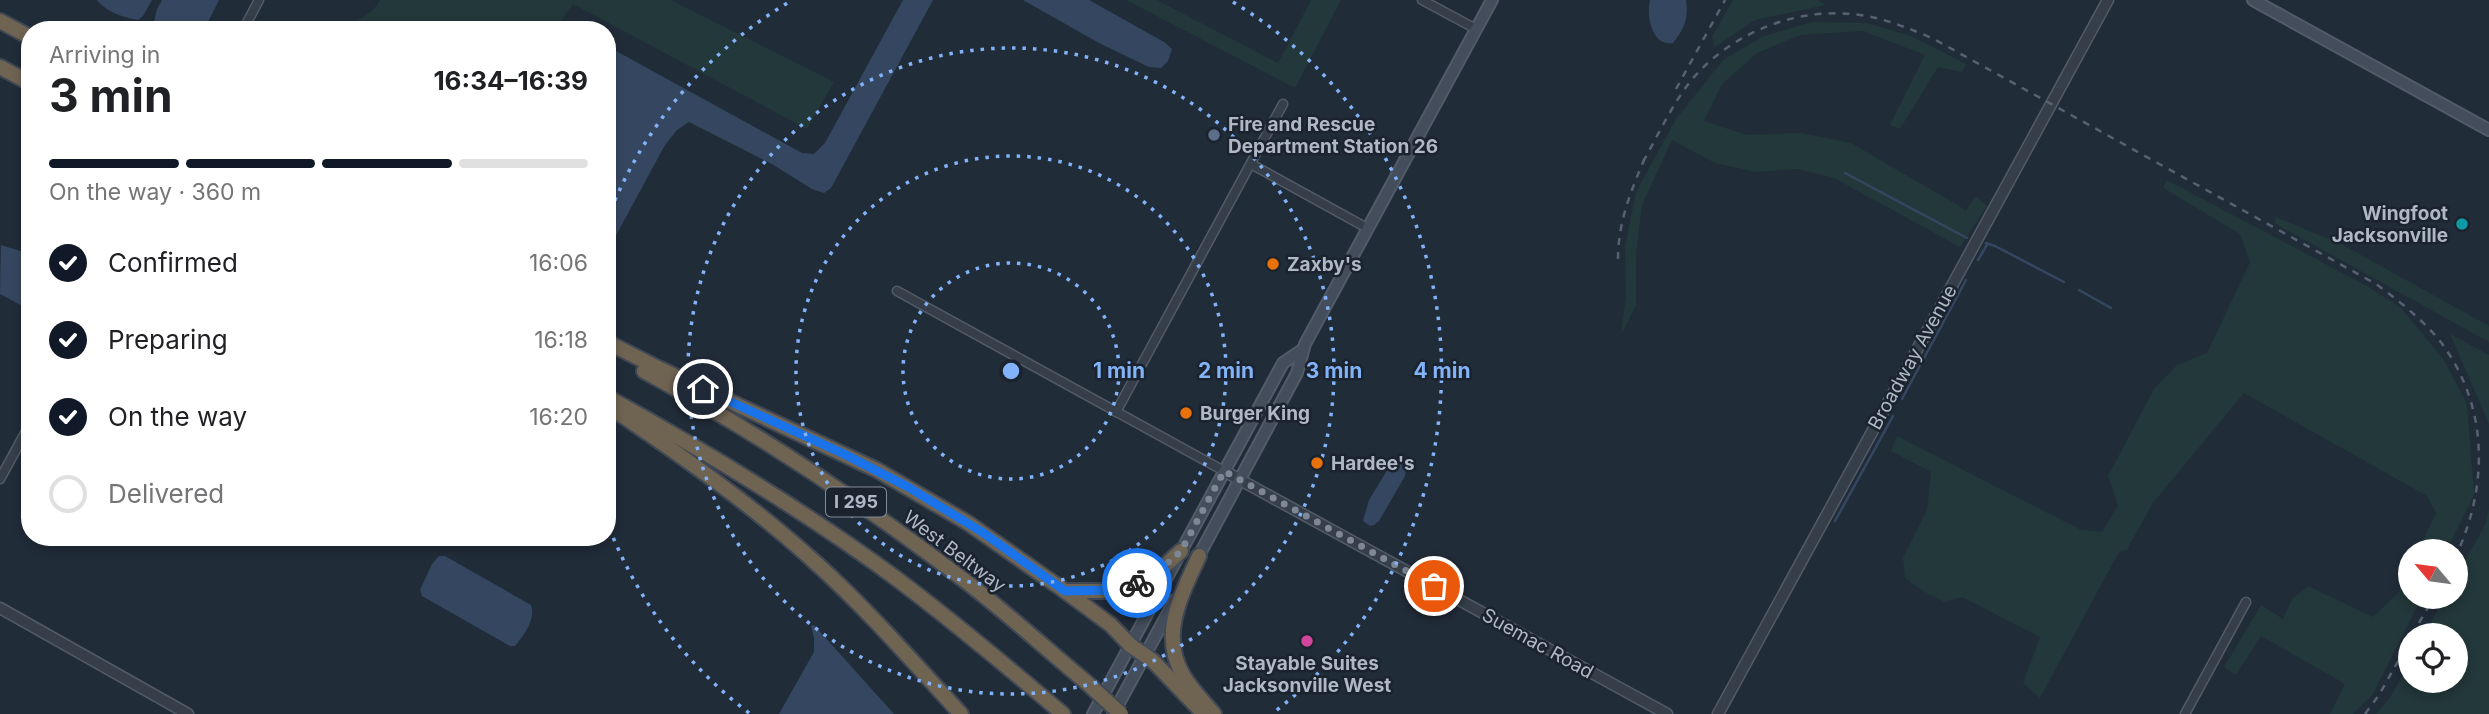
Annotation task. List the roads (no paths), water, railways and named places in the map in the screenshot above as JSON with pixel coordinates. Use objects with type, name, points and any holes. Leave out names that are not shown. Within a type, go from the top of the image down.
[{"type":"highway","points":[[0,21],[21,32]]},
{"type":"highway","points":[[0,67],[21,78]]},
{"type":"highway","points":[[616,346],[887,476],[968,523],[1111,625],[1130,645],[1160,667],[1204,714]]},
{"type":"highway","name":"West Beltway","points":[[616,356],[757,437],[897,530],[964,580],[1121,714]]},
{"type":"highway","name":"I 295","points":[[616,402],[736,471],[858,551],[971,637],[1063,714]]},
{"type":"highway","points":[[616,411],[714,478],[817,564],[874,619],[961,714]]},
{"type":"highway","points":[[1065,591],[1107,590],[1139,582],[1160,570],[1181,551]]},
{"type":"highway","points":[[1199,555],[1175,610],[1171,631],[1182,675],[1214,714]]},
{"type":"main road","points":[[1113,714],[1297,373],[1302,350],[1492,0]]},
{"type":"main road","points":[[2253,0],[2489,130]]},
{"type":"main road","points":[[1093,714],[1283,363],[1302,350]]},
{"type":"street","points":[[248,21],[259,0]]},
{"type":"street","points":[[1422,0],[1476,29]]},
{"type":"street","name":"Broadway Avenue","points":[[1718,714],[2108,0]]},
{"type":"street","points":[[1116,412],[1283,104]]},
{"type":"street","points":[[1251,164],[1367,228]]},
{"type":"street","points":[[897,291],[1224,471]]},
{"type":"street","points":[[0,479],[21,440]]},
{"type":"street","name":"Suemac Road","points":[[1224,471],[1667,714]]},
{"type":"street","points":[[2185,714],[2246,602]]},
{"type":"street","points":[[0,608],[188,714]]},
{"type":"water","points":[[97,0],[152,0],[138,20],[115,13]]},
{"type":"water","points":[[162,0],[219,0],[208,21],[154,21]]},
{"type":"water","points":[[903,0],[933,0],[831,188],[824,193],[812,189],[772,164],[689,122],[677,130],[665,145],[616,235],[616,51],[802,153],[814,154],[825,143]]},
{"type":"water","points":[[1023,0],[1089,0],[1164,42],[1172,49],[1168,61],[1161,68],[1149,67],[1099,43]]},
{"type":"water","points":[[1650,0],[1686,0],[1685,23],[1673,43],[1666,43],[1655,35],[1650,22]]},
{"type":"water","points":[[1,245],[21,251],[21,305],[0,294]]},
{"type":"water","points":[[1397,461],[1406,469],[1405,476],[1379,521],[1370,526],[1363,521],[1369,500],[1391,464]]},
{"type":"water","points":[[439,556],[445,556],[531,605],[531,621],[515,646],[510,646],[422,596],[420,590],[432,564]]},
{"type":"water","points":[[814,625],[894,714],[779,714],[814,652],[811,626]]},
{"type":"waterway","points":[[1845,173],[1967,238]]},
{"type":"waterway","points":[[1986,243],[2064,282]]},
{"type":"waterway","points":[[1978,260],[1987,245]]},
{"type":"waterway","points":[[1902,399],[1966,280]]},
{"type":"waterway","points":[[2079,290],[2111,308]]},
{"type":"waterway","points":[[1835,521],[1893,416]]},
{"type":"railway","points":[[1676,89],[1725,0]]},
{"type":"railway","points":[[1643,162],[1670,111],[1689,83],[1725,49],[1769,26],[1792,18],[1841,13],[1883,20],[1932,38],[2376,284],[2426,325],[2456,366],[2468,392],[2475,419],[2479,447],[2478,475],[2474,503],[2463,539]]},
{"type":"railway","points":[[1618,259],[1623,218],[1647,153]]},
{"type":"railway","points":[[2419,623],[2427,609]]},
{"type":"railway","points":[[2365,714],[2398,661]]},
{"type":"place","name":"Fire and Rescue Department Station 26","points":[[1214,135]]},
{"type":"place","name":"Wingfoot Jacksonville","points":[[2462,224]]},
{"type":"place","name":"Zaxby's","points":[[1273,264]]},
{"type":"place","name":"Burger King","points":[[1186,413]]},
{"type":"place","name":"Hardee's","points":[[1317,463]]},
{"type":"place","name":"Stayable Suites Jacksonville West","points":[[1307,641]]}]
